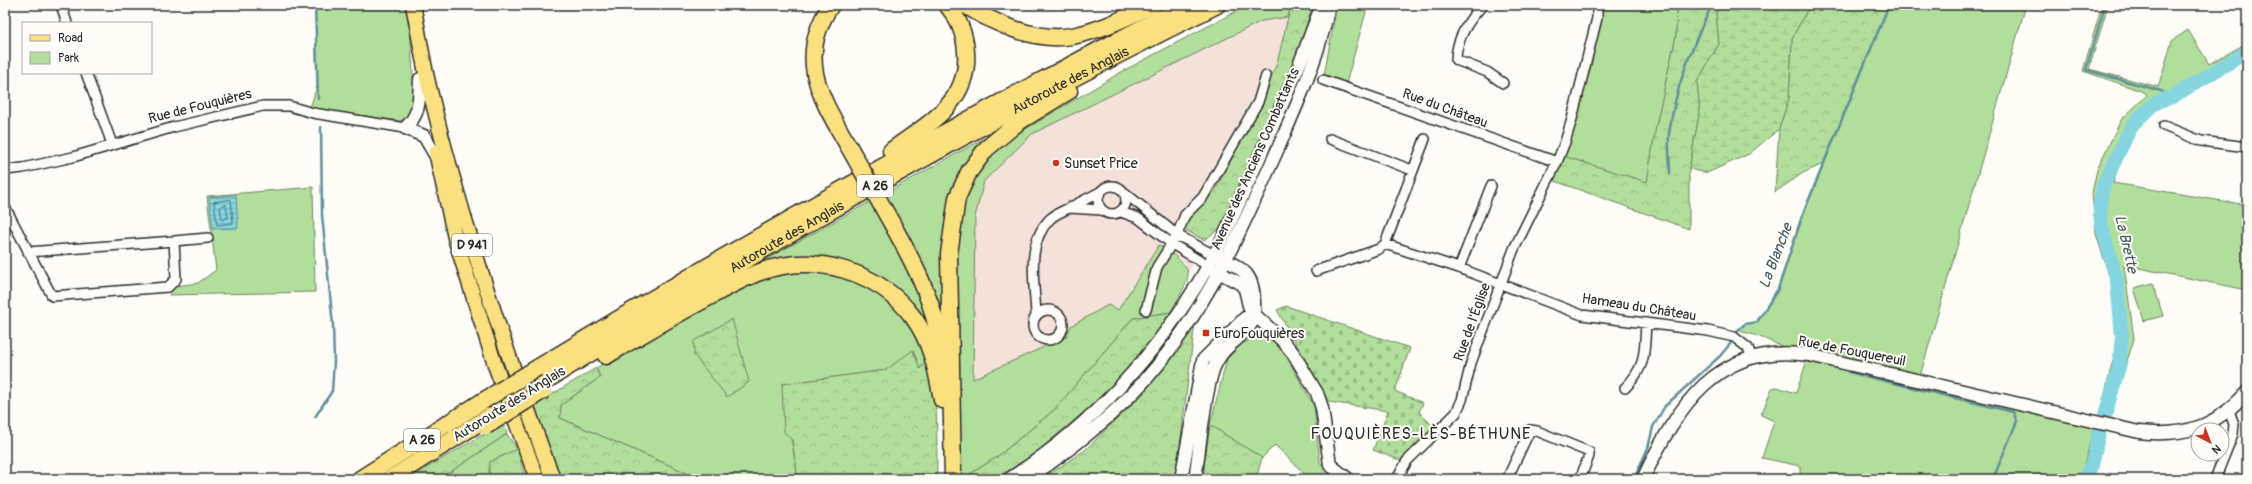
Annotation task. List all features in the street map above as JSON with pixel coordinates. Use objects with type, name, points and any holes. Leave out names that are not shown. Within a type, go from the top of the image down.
[{"type":"highway","points":[[831,5],[818,28],[814,41],[813,71],[825,104],[852,146]]},
{"type":"highway","points":[[841,5],[829,19],[824,31],[820,60],[831,101],[852,146],[925,277],[936,307],[942,327],[954,479]]},
{"type":"highway","points":[[856,180],[945,110],[959,94],[966,66],[966,43],[961,26],[947,5]]},
{"type":"highway","points":[[965,5],[1000,24],[1020,30],[1048,36],[1072,36],[1095,30],[1153,5]]},
{"type":"highway","name":"Autoroute des Anglais","points":[[360,479],[483,401],[649,300],[856,180],[1053,73],[1186,5]]},
{"type":"highway","name":"Autoroute des Anglais","points":[[390,479],[543,386],[748,258],[901,171],[1058,86],[1217,5]]},
{"type":"highway","points":[[945,479],[949,254],[957,198],[969,172],[986,149],[1017,123],[1179,24]]},
{"type":"highway","points":[[543,386],[738,281],[762,271],[783,266],[817,264],[846,270],[870,280],[893,297],[913,317],[925,338],[947,397]]},
{"type":"main road","name":"D 941","points":[[406,5],[420,79],[455,238],[495,365],[537,479]]},
{"type":"main road","name":"D 941","points":[[413,5],[429,89],[458,197],[508,355],[553,479]]},
{"type":"street","points":[[61,5],[67,22]]},
{"type":"street","name":"Avenue des Anciens Combattants","points":[[1219,257],[1243,196],[1297,70],[1322,5]]},
{"type":"street","name":"Avenue des Anciens Combattants","points":[[1219,257],[1270,165],[1305,86],[1318,47],[1329,5]]},
{"type":"street","points":[[1484,5],[1467,23],[1456,53],[1456,60],[1487,72],[1503,83]]},
{"type":"street","name":"Rue de l'Église","points":[[1396,479],[1407,461],[1456,413],[1462,400],[1471,363],[1514,249],[1557,162],[1572,119],[1597,18],[1597,5]]},
{"type":"street","points":[[86,74],[112,144]]},
{"type":"street","points":[[1146,310],[1157,267],[1177,235],[1185,215],[1203,197],[1254,108],[1266,76]]},
{"type":"street","points":[[420,79],[418,112],[414,120],[405,128],[424,136],[438,160]]},
{"type":"street","name":"Rue du Château","points":[[1323,80],[1557,162]]},
{"type":"street","name":"Rue de Fouquières","points":[[5,170],[23,168],[73,157],[112,144],[174,127],[264,106],[289,106],[313,112],[405,128]]},
{"type":"street","points":[[2164,126],[2201,141],[2247,147]]},
{"type":"street","points":[[1330,139],[1412,170]]},
{"type":"street","points":[[1316,271],[1379,249],[1385,244],[1425,139]]},
{"type":"street","points":[[1027,479],[1056,460],[1090,433],[1147,377],[1189,322],[1219,257],[1177,235],[1115,186],[1107,186],[1100,192],[1051,218],[1038,235],[1033,251],[1036,315]]},
{"type":"street","points":[[1459,268],[1491,186]]},
{"type":"street","points":[[1100,192],[1098,202],[1102,210]]},
{"type":"street","points":[[1121,212],[1126,203],[1125,193]]},
{"type":"street","points":[[5,206],[52,296],[168,287],[176,279],[174,241]]},
{"type":"street","points":[[1068,208],[1102,210],[1109,214],[1121,212],[1138,218],[1172,244],[1213,269]]},
{"type":"street","points":[[28,252],[208,238]]},
{"type":"street","name":"Hameau du Château","points":[[1385,244],[1459,268],[1500,285],[1582,314],[1734,337],[1748,348],[1752,358]]},
{"type":"street","name":"Avenue des Anciens Combattants","points":[[1219,257],[1243,271],[1253,285],[1255,315]]},
{"type":"street","points":[[1009,479],[1061,443],[1120,387],[1144,360],[1213,269]]},
{"type":"street","name":"Avenue des Anciens Combattants","points":[[1213,269],[1241,284],[1245,289],[1249,306],[1255,315]]},
{"type":"street","points":[[1181,479],[1203,360],[1245,318],[1255,315]]},
{"type":"street","points":[[1195,479],[1208,392],[1214,368],[1224,350],[1251,324],[1255,315]]},
{"type":"street","points":[[1255,315],[1282,340],[1293,353],[1317,393],[1322,408],[1330,465],[1348,479]]},
{"type":"street","points":[[1625,388],[1636,376],[1644,359],[1646,323]]},
{"type":"street","name":"Rue de Fouquereuil","points":[[1643,479],[1664,436],[1677,416],[1698,392],[1717,374],[1731,365],[1752,358],[1773,354],[1809,355],[2139,432],[2161,435],[2198,428],[2229,411]]},
{"type":"street","points":[[2215,479],[2233,434],[2234,424],[2229,411],[2247,392]]},
{"type":"street","points":[[1507,479],[1530,430],[1537,431],[1588,452],[1589,456],[1580,479]]},
{"type":"shaded area","points":[[1288,17],[1277,63],[1259,106],[1215,191],[1189,217],[1185,229],[1204,240],[1189,272],[1183,261],[1159,245],[1118,310],[1066,337],[972,380],[975,217],[984,181],[1032,134],[1262,21]]},
{"type":"green space","points":[[315,5],[406,5],[410,24],[415,107],[409,116],[400,121],[310,108],[317,86]]},
{"type":"green space","points":[[1248,5],[1291,5],[1288,17],[1262,21],[1032,134],[984,181],[975,217],[973,379],[1066,337],[1071,326],[1108,305],[1118,310],[1159,245],[1181,261],[1188,274],[1184,288],[1171,312],[1133,318],[1054,410],[997,457],[962,479],[935,351],[920,369],[913,351],[886,370],[782,384],[798,479],[696,479],[687,473],[560,418],[561,405],[600,377],[596,368],[702,307],[751,281],[756,265],[1006,126],[1017,134],[1123,71]]},
{"type":"green space","points":[[1291,5],[1312,5],[1302,43],[1219,229],[1204,240],[1184,229],[1189,217],[1215,191],[1259,106],[1277,63]]},
{"type":"green space","points":[[1337,5],[1368,5],[1345,87],[1323,80]]},
{"type":"green space","points":[[1597,5],[1677,5],[1676,36],[1656,126],[1647,183],[1560,155]]},
{"type":"green space","points":[[1677,5],[1724,5],[1716,12],[1719,44],[1697,82],[1700,110],[1689,169],[1689,229],[1549,179],[1560,155],[1647,182],[1656,126],[1676,36]]},
{"type":"green space","points":[[1724,5],[1810,5],[1792,38],[1789,98],[1779,129],[1749,154],[1707,173],[1689,169],[1700,110],[1697,82],[1719,44],[1716,12]]},
{"type":"green space","points":[[1810,5],[1889,5],[1823,164],[1803,173],[1775,192],[1779,129],[1789,98],[1792,38]]},
{"type":"green space","points":[[1889,5],[2026,5],[1919,380],[2095,422],[2083,470],[2079,479],[1800,479],[1800,466],[1762,458],[1774,421],[1761,415],[1772,388],[1777,387],[1796,393],[1809,355],[1791,350],[1756,335],[1737,331],[1745,324],[1757,322],[1778,289],[1801,217]]},
{"type":"green space","points":[[2102,5],[2108,5],[2089,69],[2158,87],[2172,41],[2188,30],[2209,64],[2247,43],[2247,60],[2236,63],[2164,104],[2147,117],[2135,133],[2120,162],[2113,183],[2247,205],[2247,222],[2243,240],[2247,243],[2247,290],[2124,265],[2134,339],[2110,416],[2100,413],[2118,339],[2112,285],[2096,234],[2092,193],[2097,169],[2121,120],[2147,95],[2144,92],[2083,71]]},
{"type":"green space","points":[[313,187],[315,292],[169,295],[175,286],[198,283],[216,270],[207,196]]},
{"type":"green space","points":[[2153,283],[2163,316],[2144,321],[2134,288]]},
{"type":"green space","points":[[1286,306],[1410,348],[1395,391],[1423,403],[1419,412],[1435,428],[1402,461],[1373,450],[1388,411],[1329,402],[1277,310]]},
{"type":"green space","points":[[1171,312],[1143,351],[1106,393],[1038,451],[996,479],[962,479],[997,457],[1054,410],[1133,318]]},
{"type":"green space","points":[[732,319],[749,382],[727,397],[694,355],[694,341]]},
{"type":"green space","points":[[1195,322],[1176,479],[1042,479],[1085,450],[1144,393]]},
{"type":"green space","points":[[1261,335],[1275,342],[1286,356],[1314,406],[1320,462],[1331,479],[1310,479],[1275,445],[1262,458],[1210,425],[1227,359],[1241,344]]},
{"type":"green space","points":[[913,350],[920,369],[927,361],[934,390],[936,404],[937,479],[798,479],[792,440],[784,432],[782,384],[886,370]]},
{"type":"green space","points":[[596,368],[600,377],[561,405],[560,418],[687,473],[696,479],[561,479],[534,405]]},
{"type":"green space","points":[[504,422],[507,434],[440,479],[408,479]]},
{"type":"green space","points":[[1210,425],[1262,458],[1256,479],[1202,479]]},
{"type":"green space","points":[[507,434],[517,449],[490,462],[489,472],[492,479],[440,479]]},
{"type":"green space","points":[[517,449],[526,479],[492,479],[489,472],[490,462]]},
{"type":"water","points":[[236,195],[238,228],[213,229],[209,197]]},
{"type":"waterway","points":[[315,5],[318,99]]},
{"type":"waterway","points":[[1670,174],[1669,134],[1675,100],[1691,52],[1712,5]]},
{"type":"waterway","name":"La Blanche","points":[[1634,479],[1648,448],[1653,427],[1665,406],[1720,356],[1730,344],[1737,331],[1745,324],[1757,322],[1778,289],[1803,214],[1889,5]]},
{"type":"waterway","points":[[2105,5],[2086,70],[2161,91],[2172,97]]},
{"type":"waterway","name":"La Brette","points":[[2105,415],[2119,367],[2122,336],[2117,281],[2101,223],[2100,207],[2103,186],[2130,129],[2136,121],[2156,102],[2172,97],[2247,52]]},
{"type":"waterway","points":[[315,417],[332,391],[334,362],[333,325],[322,215],[321,127]]},
{"type":"waterway","points":[[1848,372],[2013,412],[2017,421],[1993,479]]},
{"type":"waterway","points":[[2084,479],[2092,465],[2099,432]]},
{"type":"place","name":"Sunset Price","points":[[1056,163]]},
{"type":"place","name":"EuroFouquières","points":[[1206,333]]},
{"type":"district","name":"FOUQUIÈRES-LÈS-BÉTHUNE","points":[[1421,434]]}]
